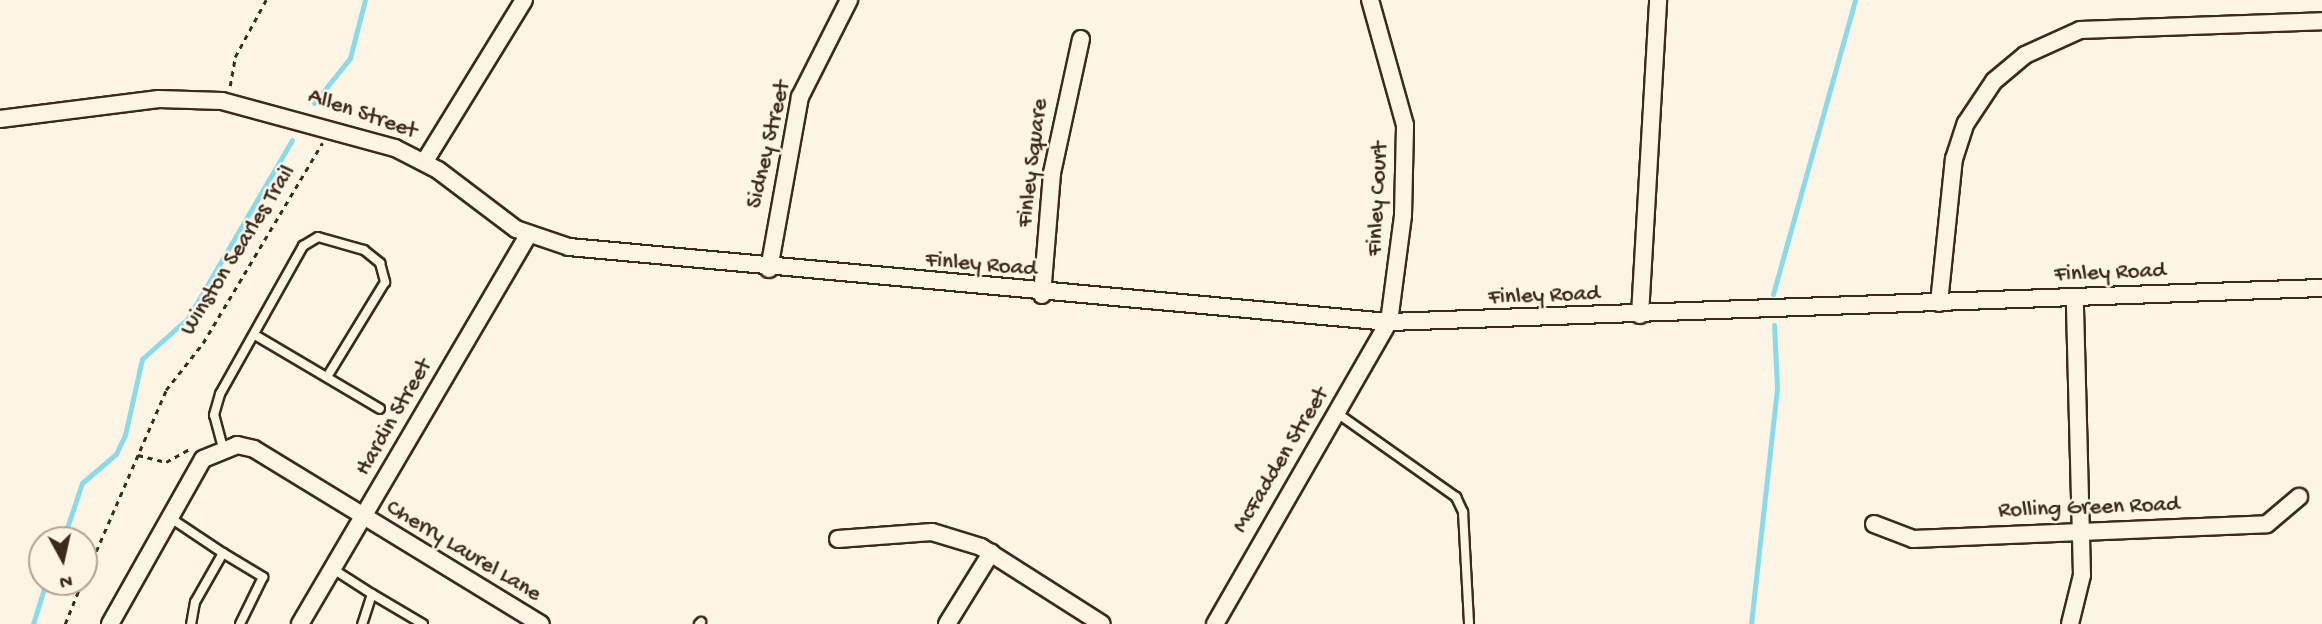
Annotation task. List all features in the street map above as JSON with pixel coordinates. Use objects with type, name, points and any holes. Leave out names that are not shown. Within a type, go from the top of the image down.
[{"type":"street","points":[[425,162],[524,0]]},
{"type":"street","name":"Sidney Street","points":[[769,269],[800,97],[849,0]]},
{"type":"street","name":"Finley Court","points":[[1370,0],[1405,125],[1403,215],[1389,322]]},
{"type":"street","points":[[1640,316],[1658,0]]},
{"type":"street","points":[[1939,303],[1954,159],[1966,123],[1994,81],[2025,55],[2080,30],[2322,21]]},
{"type":"street","name":"Finley Square","points":[[1042,295],[1058,133],[1081,39]]},
{"type":"street","name":"Allen Street","points":[[0,119],[159,99],[228,102],[317,123],[425,162],[528,236],[569,247],[769,269]]},
{"type":"street","name":"Hardin Street","points":[[300,624],[528,236]]},
{"type":"street","name":"Finley Road","points":[[769,269],[1042,295],[1389,322],[1640,316],[2322,288]]},
{"type":"street","points":[[2070,624],[2082,575],[2075,299]]},
{"type":"street","name":"McFadden Street","points":[[1214,624],[1389,322]]},
{"type":"street","points":[[110,624],[203,459],[223,448]]},
{"type":"street","name":"Cherry Laurel Lane","points":[[223,448],[254,449],[362,519],[541,624]]},
{"type":"street","name":"Rolling Green Road","points":[[1874,524],[1913,539],[2267,524],[2299,497]]},
{"type":"street","points":[[838,539],[932,532],[991,553],[1102,624]]},
{"type":"street","points":[[947,624],[991,553]]},
{"type":"lane","points":[[223,448],[218,431],[220,394],[303,246],[318,237],[364,250],[380,263],[385,282],[327,377]]},
{"type":"lane","points":[[255,335],[380,409]]},
{"type":"lane","points":[[1337,413],[1456,497],[1463,512],[1469,624]]},
{"type":"lane","points":[[169,517],[263,576],[240,624]]},
{"type":"lane","points":[[191,624],[195,602],[223,552]]},
{"type":"lane","points":[[333,569],[423,624]]},
{"type":"lane","points":[[362,624],[372,594]]},
{"type":"path","points":[[228,102],[235,57],[266,0]]},
{"type":"path","name":"Winston Searles Trail","points":[[98,546],[166,390],[204,343],[323,141],[313,138]]},
{"type":"path","points":[[138,455],[166,461],[218,431]]},
{"type":"path","name":"Winston Searles Trail","points":[[65,624],[76,596]]},
{"type":"waterway","points":[[314,103],[350,58],[365,0]]},
{"type":"waterway","points":[[1773,294],[1855,0]]},
{"type":"waterway","points":[[68,526],[82,483],[116,454],[125,435],[142,359],[188,318],[292,140]]},
{"type":"waterway","points":[[1751,624],[1777,388],[1774,325]]},
{"type":"waterway","points":[[33,624],[42,596]]}]
